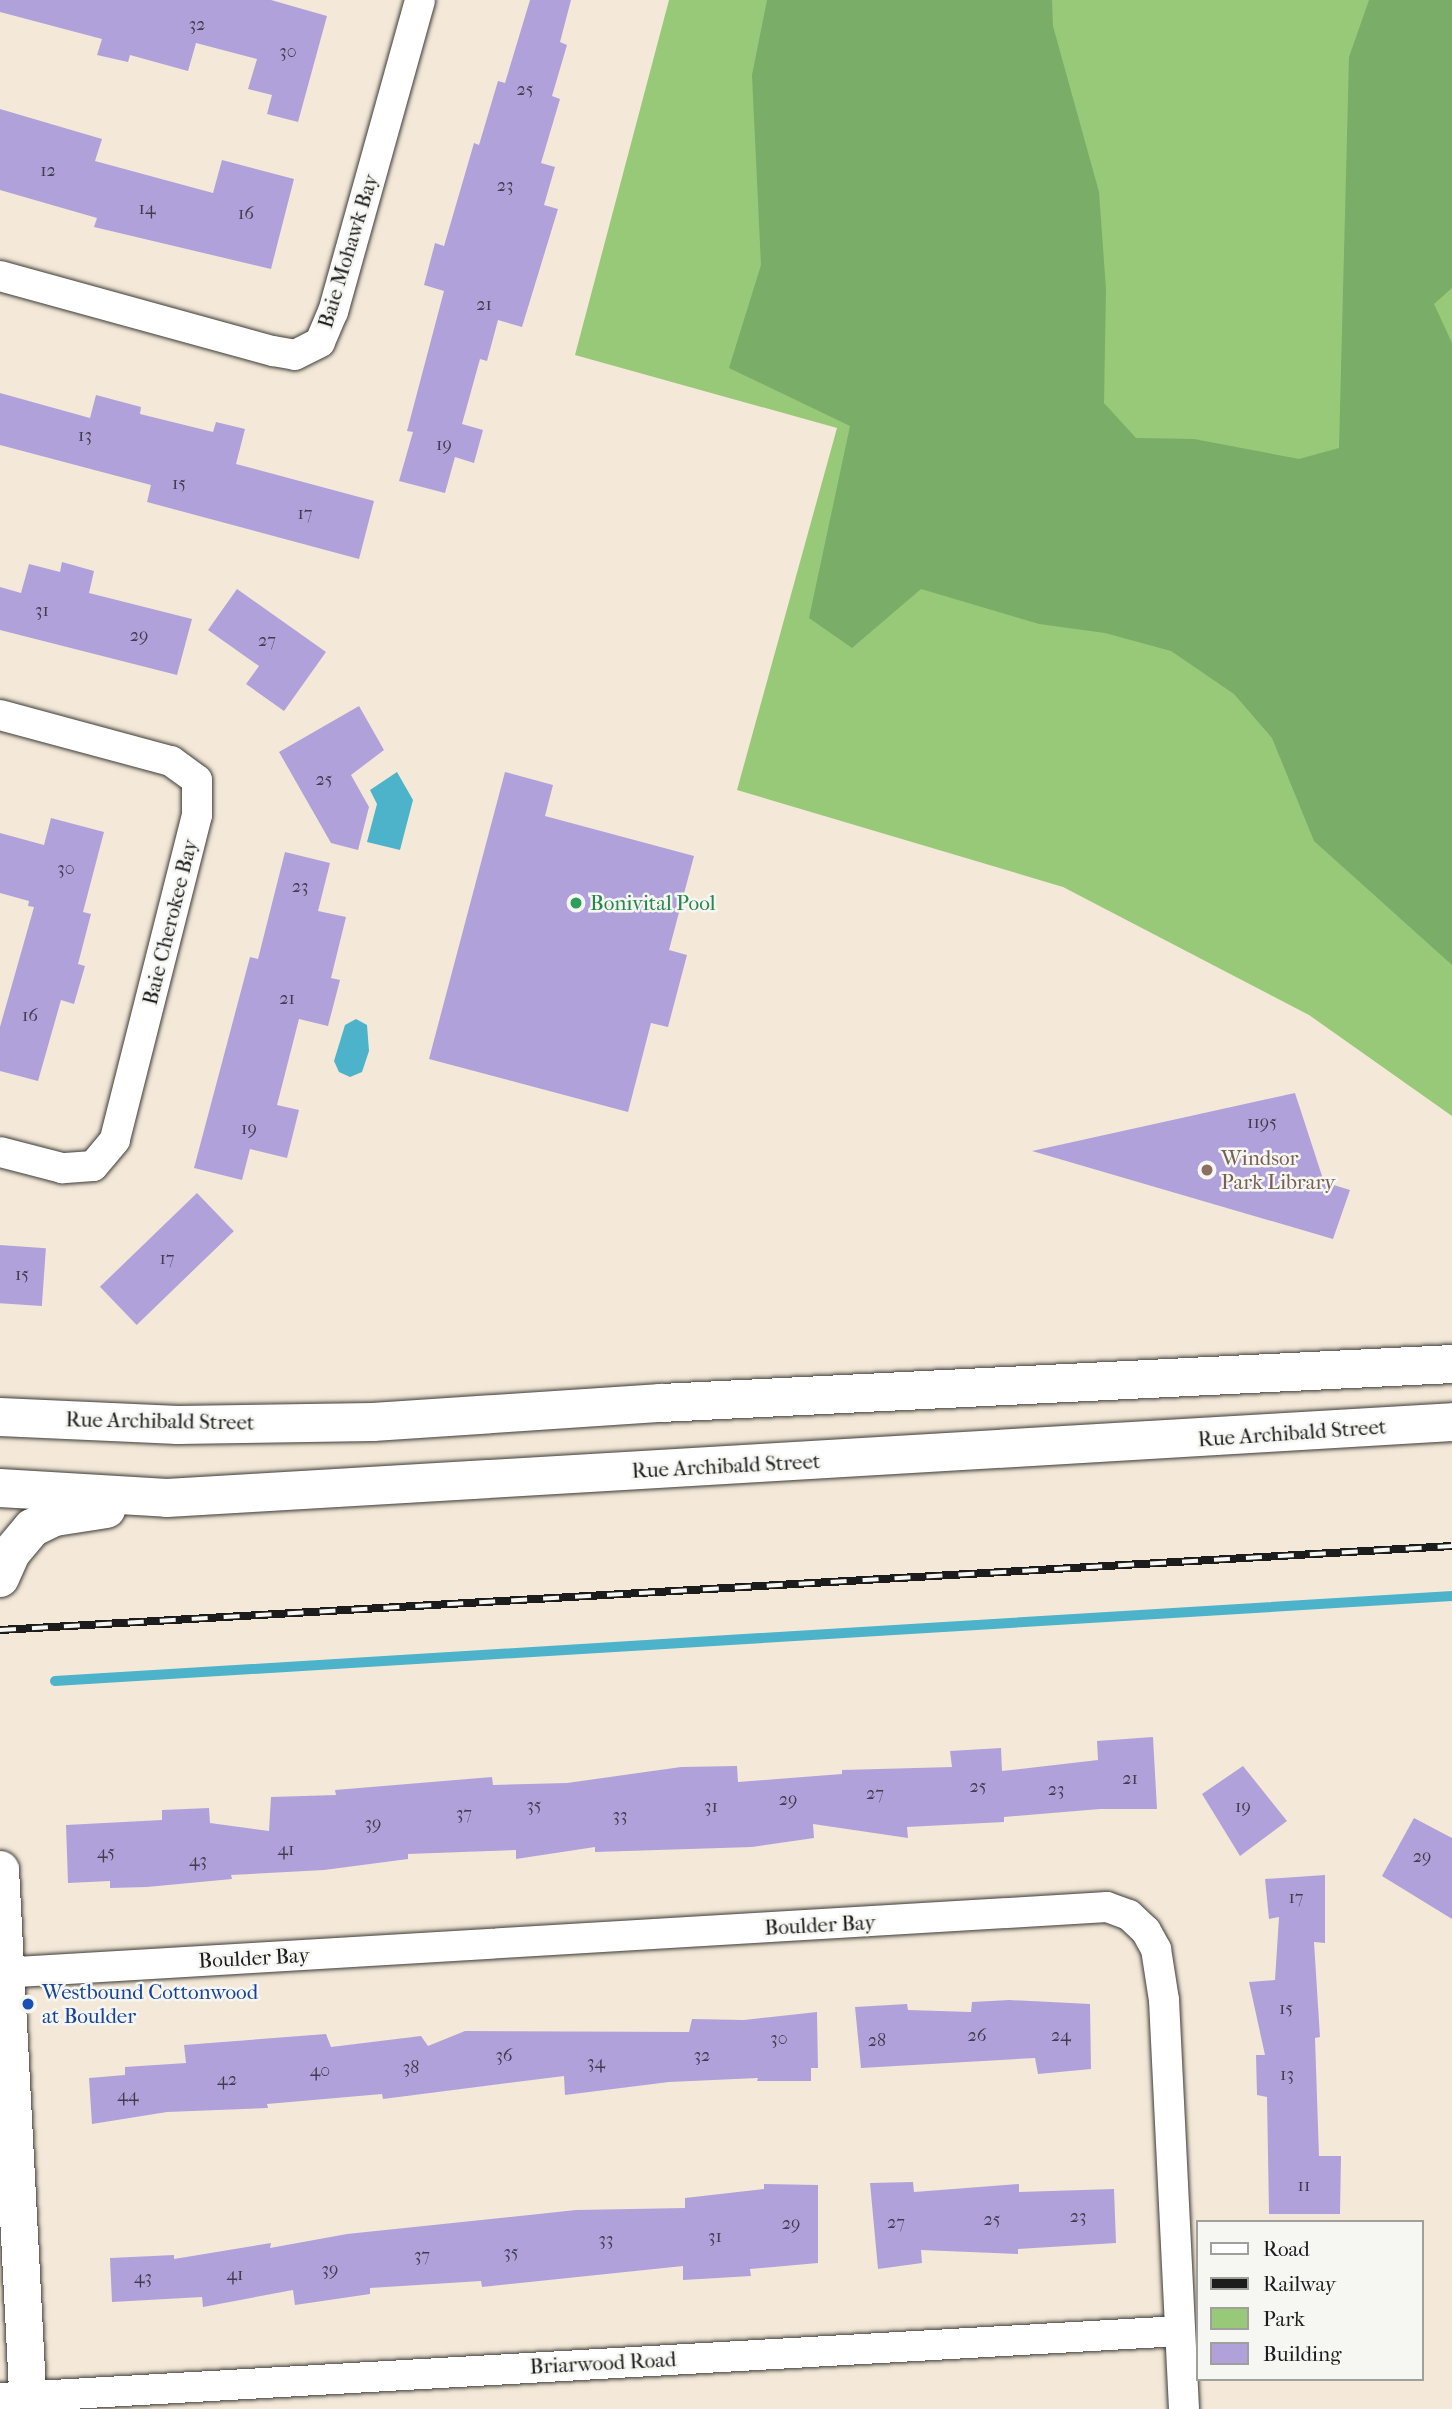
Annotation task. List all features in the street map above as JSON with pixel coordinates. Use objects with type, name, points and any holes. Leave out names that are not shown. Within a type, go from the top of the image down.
[{"type":"main road","name":"Rue Archibald Street","points":[[0,1417],[178,1425],[373,1422],[661,1403],[1452,1364]]},
{"type":"main road","name":"Rue Archibald Street","points":[[0,1488],[167,1498],[1452,1422]]},
{"type":"main road","points":[[0,1578],[11,1553],[32,1528],[55,1517],[167,1498]]},
{"type":"street","name":"Baie Mohawk Bay","points":[[0,276],[273,351],[295,355],[320,342],[333,312],[420,0]]},
{"type":"street","name":"Baie Cherokee Bay","points":[[0,715],[171,761],[197,780],[197,815],[115,1140],[93,1166],[62,1168],[0,1152]]},
{"type":"street","points":[[0,1869],[18,2401]]},
{"type":"street","name":"Boulder Bay","points":[[3,1973],[1107,1907],[1129,1915],[1146,1931],[1158,1962],[1164,2000],[1184,2409]]},
{"type":"street","name":"Briarwood Road","points":[[18,2401],[1179,2331]]},
{"type":"green space","points":[[669,0],[1452,0],[1452,1116],[1309,1015],[1063,887],[737,790],[837,428],[575,355]]},
{"type":"green space","points":[[767,0],[1052,0],[1053,26],[1099,192],[1106,289],[1104,403],[1136,438],[1194,439],[1299,459],[1339,448],[1349,57],[1369,0],[1452,0],[1452,288],[1434,304],[1452,343],[1452,965],[1314,841],[1272,738],[1234,694],[1171,651],[1105,633],[1039,624],[921,589],[852,648],[809,618],[850,426],[729,368],[761,265],[752,75]]},
{"type":"water","points":[[397,772],[413,800],[400,850],[367,842],[377,804],[370,790]]},
{"type":"water","points":[[356,1019],[367,1025],[369,1051],[362,1072],[350,1077],[339,1072],[334,1061],[345,1025]]},
{"type":"building","points":[[0,0],[271,0],[327,16],[298,122],[267,114],[272,95],[248,89],[257,59],[196,43],[188,71],[130,55],[128,62],[97,55],[102,39],[0,12]]},
{"type":"building","points":[[530,0],[571,0],[560,42],[567,45],[552,96],[560,99],[541,163],[555,167],[544,205],[558,209],[522,327],[498,320],[487,361],[480,359],[462,424],[483,430],[474,463],[455,457],[445,493],[399,481],[413,432],[407,431],[444,291],[424,285],[435,243],[444,246],[474,143],[479,145],[498,81],[505,83]]},
{"type":"building","points":[[0,109],[102,139],[95,161],[213,193],[222,160],[294,179],[271,269],[94,227],[97,218],[0,190]]},
{"type":"building","points":[[0,393],[90,418],[96,395],[141,407],[140,414],[213,432],[216,422],[245,429],[236,464],[374,501],[359,559],[147,502],[151,485],[0,445]]},
{"type":"building","points":[[62,562],[94,571],[89,593],[192,619],[177,675],[0,630],[0,587],[21,593],[29,564],[60,572]]},
{"type":"building","points":[[237,589],[326,652],[284,711],[246,684],[259,666],[208,630]]},
{"type":"building","points":[[359,706],[384,750],[351,775],[369,807],[358,850],[331,843],[279,752]]},
{"type":"building","name":"Bonivital Pool","points":[[505,772],[553,785],[545,816],[694,856],[669,950],[687,955],[668,1027],[651,1023],[628,1112],[429,1059]]},
{"type":"building","points":[[51,818],[104,832],[83,912],[91,914],[78,964],[85,966],[74,1004],[61,1000],[38,1081],[0,1071],[0,1027],[34,907],[28,906],[29,901],[0,893],[0,833],[44,845]]},
{"type":"building","points":[[285,852],[330,863],[318,911],[346,917],[331,978],[340,980],[328,1026],[299,1019],[277,1105],[299,1110],[287,1158],[250,1149],[242,1180],[194,1168],[250,957],[258,959]]},
{"type":"building","name":"Windsor Park Library","points":[[1295,1093],[1324,1182],[1350,1190],[1333,1239],[1032,1151]]},
{"type":"building","points":[[197,1193],[234,1231],[137,1325],[100,1287]]},
{"type":"building","points":[[0,1245],[46,1248],[42,1306],[0,1303]]},
{"type":"building","points":[[1153,1737],[1157,1809],[1100,1809],[1004,1817],[1004,1822],[907,1827],[908,1838],[813,1824],[814,1838],[752,1847],[595,1852],[595,1847],[516,1859],[516,1850],[408,1854],[408,1859],[324,1870],[231,1875],[232,1879],[147,1887],[110,1888],[110,1881],[68,1883],[66,1825],[162,1820],[162,1810],[209,1808],[210,1823],[269,1831],[271,1797],[336,1795],[335,1790],[492,1777],[493,1785],[567,1783],[681,1767],[737,1766],[738,1782],[842,1774],[842,1770],[952,1767],[950,1751],[1001,1748],[1002,1771],[1098,1760],[1097,1741]]},
{"type":"building","points":[[1243,1766],[1287,1821],[1240,1856],[1202,1794]]},
{"type":"building","points":[[1414,1818],[1452,1838],[1452,1919],[1382,1876]]},
{"type":"building","points":[[1325,1875],[1325,1943],[1314,1942],[1320,2037],[1315,2038],[1319,2156],[1341,2156],[1340,2214],[1269,2214],[1267,2097],[1257,2095],[1256,2055],[1265,2055],[1249,1982],[1275,1980],[1279,1917],[1269,1919],[1265,1879]]},
{"type":"building","points":[[1009,2000],[1090,2004],[1091,2069],[1038,2074],[1035,2058],[861,2068],[855,2007],[907,2004],[908,2010],[971,2012],[972,2002]]},
{"type":"building","points":[[817,2012],[818,2068],[811,2068],[811,2081],[757,2081],[758,2078],[669,2082],[565,2095],[564,2076],[383,2099],[382,2094],[267,2104],[268,2108],[167,2112],[92,2124],[89,2078],[125,2075],[125,2067],[186,2063],[184,2045],[326,2034],[331,2047],[421,2036],[428,2046],[465,2031],[689,2032],[692,2019],[744,2020]]},
{"type":"building","points":[[913,2182],[914,2192],[1019,2184],[1019,2192],[1114,2189],[1116,2243],[1018,2249],[1018,2254],[921,2250],[922,2263],[878,2269],[870,2183]]},
{"type":"building","points":[[764,2184],[818,2185],[818,2263],[750,2269],[751,2276],[683,2280],[683,2266],[482,2287],[481,2281],[370,2288],[370,2294],[295,2305],[293,2290],[203,2307],[202,2297],[112,2302],[110,2258],[174,2255],[174,2259],[271,2243],[270,2248],[347,2234],[576,2210],[685,2208],[685,2198],[764,2189]]},
{"type":"waterway","points":[[55,1681],[1452,1596]]},
{"type":"railway","points":[[0,1630],[1452,1546]]},
{"type":"place","name":"Bonivital Pool","points":[[576,903]]},
{"type":"place","name":"Windsor Park Library","points":[[1207,1170]]},
{"type":"place","name":"Westbound Cottonwood at Boulder","points":[[28,2004]]}]
